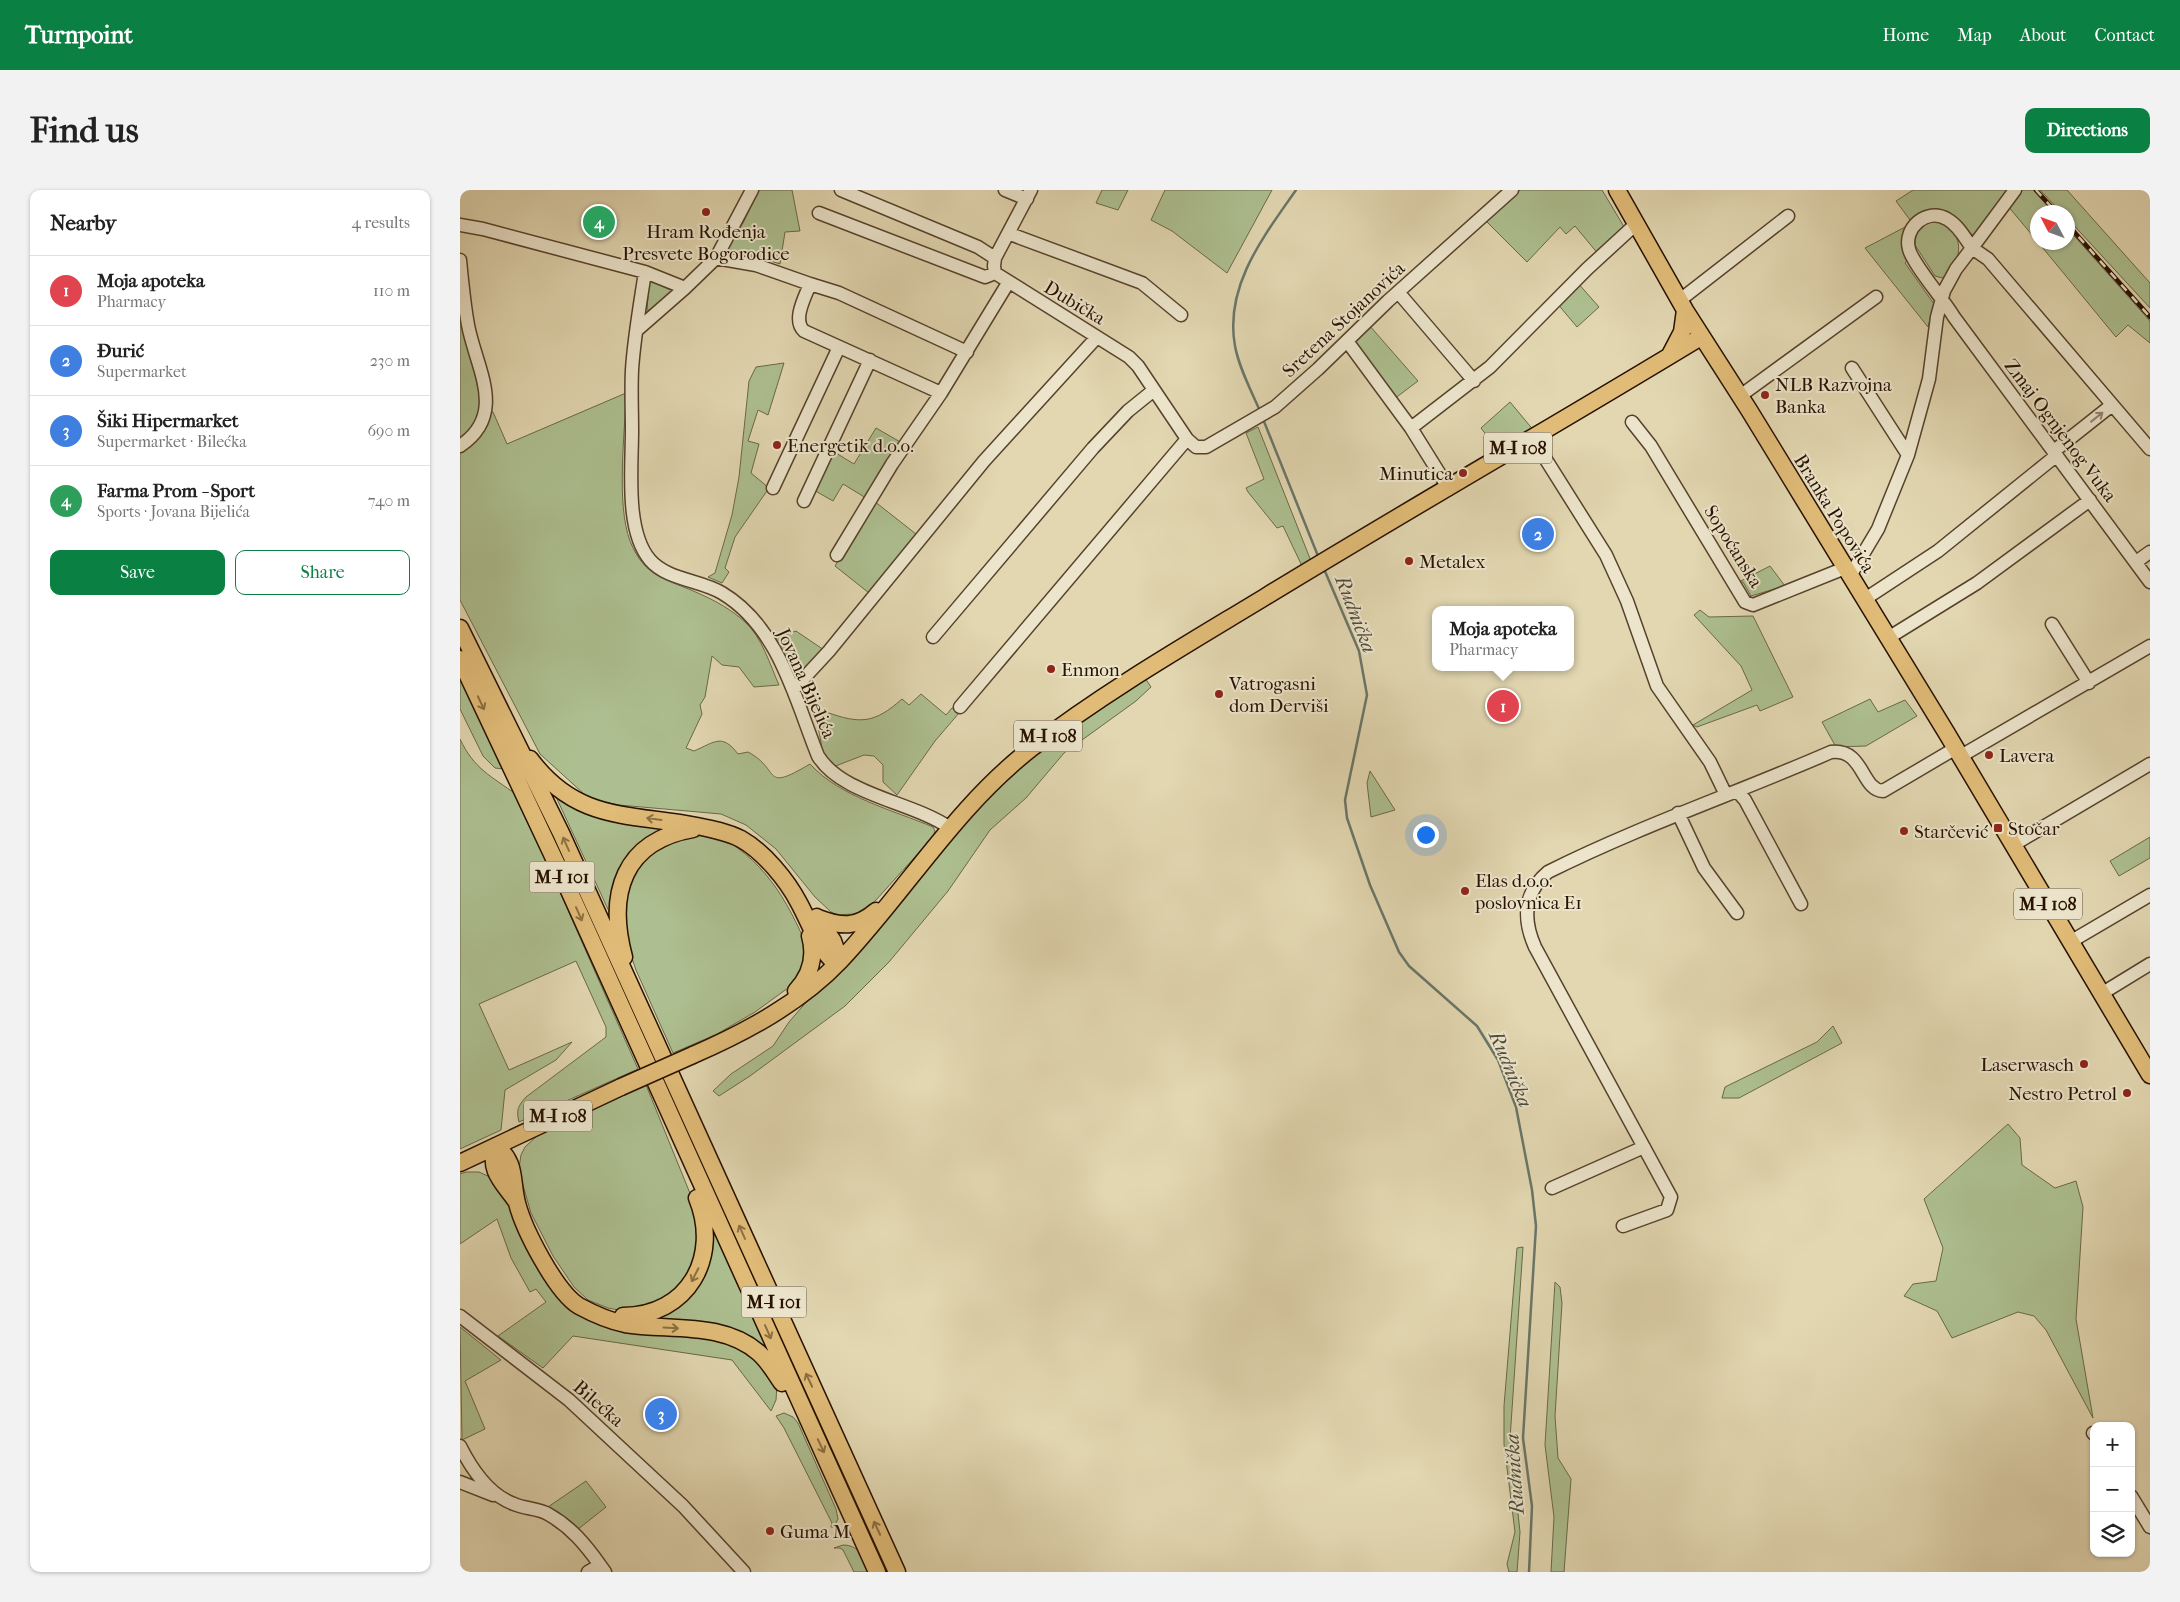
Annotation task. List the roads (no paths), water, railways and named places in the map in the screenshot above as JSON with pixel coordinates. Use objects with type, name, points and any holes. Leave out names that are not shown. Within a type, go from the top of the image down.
[{"type":"main road","name":"Branka Popovića","points":[[1617,190],[1702,337],[1958,752],[2150,1075]]},
{"type":"main road","points":[[1666,359],[1673,351],[1682,332],[1683,305]]},
{"type":"main road","name":"M-I 108","points":[[460,1162],[743,1032],[778,1010],[838,963],[950,828],[993,780],[1038,743],[1154,664],[1308,570],[1533,440],[1702,337]]},
{"type":"main road","points":[[1666,359],[1677,356],[1701,355],[1719,365]]},
{"type":"main road","name":"M-I 101","points":[[460,628],[488,689],[561,833],[897,1572]]},
{"type":"main road","name":"M-I 101","points":[[460,659],[551,853],[877,1572]]},
{"type":"main road","points":[[488,689],[532,761],[568,795],[583,805],[600,810],[712,828],[741,839],[758,851],[773,867],[800,905],[817,942],[828,957],[838,963]]},
{"type":"main road","points":[[651,1032],[626,963],[617,927],[617,907],[621,886],[630,865],[647,845],[670,834],[702,827]]},
{"type":"main road","points":[[800,905],[818,918],[838,926],[851,925],[870,916],[905,884]]},
{"type":"main road","points":[[778,1010],[801,986],[810,969],[814,952],[802,918],[800,905]]},
{"type":"main road","points":[[818,918],[833,941],[838,963]]},
{"type":"main road","points":[[590,1311],[624,1316],[658,1311],[670,1304],[688,1287],[701,1261],[705,1234],[702,1212],[660,1111],[661,1096]]},
{"type":"main road","points":[[506,1175],[517,1147],[534,1128]]},
{"type":"main road","points":[[496,1146],[492,1164],[506,1175],[517,1204],[549,1271],[566,1295],[590,1311],[623,1324],[695,1329],[733,1337],[759,1353],[801,1402]]},
{"type":"main road","points":[[460,1167],[478,1167],[506,1175]]},
{"type":"street","points":[[637,330],[716,258],[752,190]]},
{"type":"street","points":[[841,190],[978,247],[996,258]]},
{"type":"street","points":[[819,213],[912,247],[985,277],[995,273],[996,258],[1029,194],[1005,190]]},
{"type":"street","name":"Sretena Stojanovića","points":[[1187,440],[1196,447],[1206,447],[1270,411],[1318,369],[1398,292],[1512,190]]},
{"type":"street","points":[[1848,572],[1878,528],[1908,455],[1929,379],[1936,317],[1943,300],[1944,291],[1951,277],[2015,190]]},
{"type":"street","name":"Zmaj Ognjenog Vuka","points":[[1972,248],[1953,223],[1941,216],[1934,215],[1922,219],[1912,229],[1909,236],[1909,250],[1943,300],[2150,582]]},
{"type":"street","points":[[1683,305],[1788,216]]},
{"type":"street","points":[[1411,428],[1474,381],[1587,269],[1636,224]]},
{"type":"street","points":[[460,225],[483,228],[645,272],[685,288]]},
{"type":"street","points":[[1010,234],[1142,282],[1181,315]]},
{"type":"street","points":[[1972,248],[1988,259],[2150,449]]},
{"type":"street","points":[[716,258],[756,265],[839,294],[967,352]]},
{"type":"street","points":[[460,260],[468,326],[486,393],[485,412],[477,433],[460,446]]},
{"type":"street","name":"Jovana Bijelića","points":[[645,272],[632,370],[632,495],[638,536],[644,550],[651,562],[663,570],[713,587],[750,614],[759,624],[777,655],[793,690],[818,756],[834,775],[878,796],[929,814],[950,828]]},
{"type":"street","name":"Dubička","points":[[995,273],[1008,283],[1129,357],[1138,366],[1187,440]]},
{"type":"street","points":[[837,555],[892,464],[967,352],[1008,283]]},
{"type":"street","points":[[810,284],[798,318],[801,328],[941,393]]},
{"type":"street","points":[[1398,292],[1474,381]]},
{"type":"street","points":[[1740,396],[1876,297]]},
{"type":"street","points":[[793,690],[829,651],[984,461],[1097,336]]},
{"type":"street","points":[[1346,341],[1411,428],[1449,489]]},
{"type":"street","points":[[774,488],[839,346]]},
{"type":"street","points":[[804,501],[870,360]]},
{"type":"street","points":[[1852,368],[1908,455]]},
{"type":"street","points":[[933,637],[1093,448],[1128,412],[1154,390]]},
{"type":"street","points":[[1865,599],[1938,551],[2112,405]]},
{"type":"street","name":"Sopoćanska","points":[[1632,422],[1652,446],[1745,602],[1753,605],[1848,572]]},
{"type":"street","points":[[960,707],[1187,440]]},
{"type":"street","points":[[1533,440],[1606,555],[1627,601],[1657,686],[1732,794],[1745,800],[1802,904]]},
{"type":"street","points":[[1888,638],[1977,583],[2090,500]]},
{"type":"street","points":[[2136,562],[2150,552]]},
{"type":"street","points":[[2052,624],[2089,682]]},
{"type":"street","points":[[1623,1226],[1662,1212],[1669,1206],[1670,1197],[1668,1189],[1535,947],[1528,930],[1526,909],[1536,884],[1548,872],[1678,814],[1836,752],[1852,757],[1874,788],[1883,791],[2089,682],[2150,646]]},
{"type":"street","points":[[2013,845],[2150,764]]},
{"type":"street","points":[[1678,814],[1704,868],[1737,913]]},
{"type":"street","points":[[2070,942],[2150,895]]},
{"type":"street","points":[[2101,994],[2150,964]]},
{"type":"street","points":[[1552,1188],[1644,1147]]},
{"type":"street","name":"Bilećka","points":[[460,1316],[569,1400],[682,1506],[744,1572]]},
{"type":"street","points":[[460,1446],[480,1477],[497,1496]]},
{"type":"street","points":[[460,1482],[516,1505],[545,1512],[561,1522],[580,1538],[602,1569],[588,1572]]},
{"type":"street","points":[[2135,1503],[2150,1527]]},
{"type":"waterway","name":"Rudnička","points":[[1260,411],[1239,362],[1235,346],[1233,324],[1235,303],[1249,263],[1271,225],[1296,190]]},
{"type":"waterway","name":"Rudnička","points":[[1263,419],[1318,556]]},
{"type":"waterway","name":"Rudnička","points":[[1324,569],[1359,651],[1367,695],[1345,800],[1347,818],[1370,885],[1399,952],[1409,966],[1477,1026],[1498,1060],[1516,1107],[1532,1190],[1536,1226],[1523,1438],[1532,1506],[1529,1572]]},
{"type":"railway","points":[[2036,190],[2050,205]]},
{"type":"railway","points":[[2075,233],[2150,317]]},
{"type":"place","name":"Hram Rođenja Presvete Bogorodice","points":[[706,212]]},
{"type":"place","name":"Farma Prom - Sport","points":[[599,222]]},
{"type":"place","name":"NLB Razvojna Banka","points":[[1765,395]]},
{"type":"place","name":"Energetik d.o.o.","points":[[777,445]]},
{"type":"place","name":"Minutica","points":[[1463,473]]},
{"type":"place","name":"Đurić","points":[[1538,534]]},
{"type":"place","name":"Metalex","points":[[1409,561]]},
{"type":"place","name":"Enmon","points":[[1051,669]]},
{"type":"place","name":"Vatrogasni dom Derviši","points":[[1219,694]]},
{"type":"place","name":"Moja apoteka","points":[[1503,706]]},
{"type":"place","name":"Lavera","points":[[1989,755]]},
{"type":"place","name":"Stočar","points":[[1998,828]]},
{"type":"place","name":"Starčević","points":[[1904,831]]},
{"type":"place","name":"Elas d.o.o. poslovnica E1","points":[[1465,891]]},
{"type":"place","name":"Laserwasch","points":[[2084,1064]]},
{"type":"place","name":"Nestro Petrol","points":[[2127,1093]]},
{"type":"place","name":"Šiki Hipermarket","points":[[661,1414]]},
{"type":"place","name":"Guma M","points":[[770,1531]]}]
